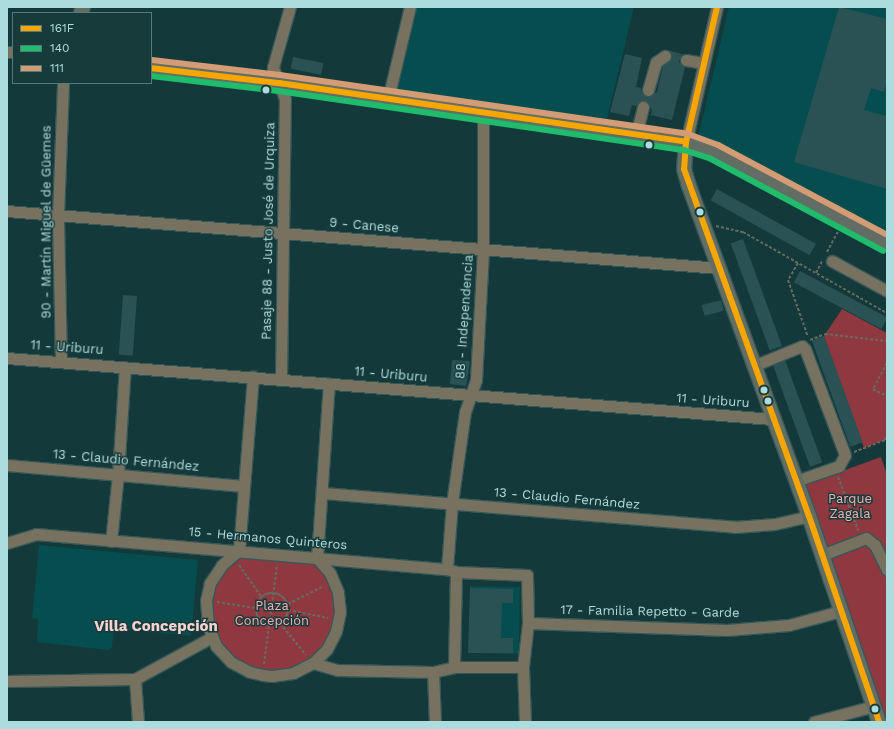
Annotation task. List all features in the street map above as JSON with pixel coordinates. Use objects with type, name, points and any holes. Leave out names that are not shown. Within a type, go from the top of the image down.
[{"type":"main road","points":[[152,68],[279,83],[686,142],[714,152],[887,244]]},
{"type":"main road","points":[[686,142],[684,169],[702,224],[772,419],[809,516],[879,722]]},
{"type":"street","name":"Pasaje 88 - Justo José de Urquiza","points":[[281,379],[281,233],[285,99],[273,66],[290,7]]},
{"type":"street","points":[[388,99],[410,7]]},
{"type":"street","points":[[686,142],[717,7]]},
{"type":"street","points":[[648,90],[656,62],[665,56]]},
{"type":"street","points":[[686,60],[703,63]]},
{"type":"street","name":"90 - Martín Miguel de Güemes","points":[[61,362],[58,215],[63,84]]},
{"type":"street","points":[[636,135],[643,107]]},
{"type":"street","name":"88 - Independencia","points":[[454,667],[451,570],[452,503],[465,412],[476,380],[483,250],[483,112]]},
{"type":"street","name":"9 - Canese","points":[[7,211],[718,268]]},
{"type":"street","points":[[827,258],[887,291]]},
{"type":"street","points":[[753,366],[802,346],[805,349],[845,455],[843,462],[835,467],[796,481]]},
{"type":"street","name":"11 - Uriburu","points":[[7,358],[772,419]]},
{"type":"street","points":[[111,541],[118,474],[125,367]]},
{"type":"street","points":[[253,377],[235,553],[222,565],[210,583],[206,601],[208,626],[212,637],[231,662],[250,672],[272,676],[293,673],[313,663],[327,649],[336,631],[338,620],[338,592],[334,582],[317,558],[323,493],[329,383]]},
{"type":"street","name":"13 - Claudio Fernández","points":[[7,465],[243,486]]},
{"type":"street","name":"13 - Claudio Fernández","points":[[323,493],[735,527],[775,524],[809,516]]},
{"type":"street","name":"15 - Hermanos Quinteros","points":[[7,544],[36,534],[235,553],[278,554],[451,570],[527,575],[528,623]]},
{"type":"street","points":[[822,555],[862,539],[870,540],[887,570]]},
{"type":"street","name":"17 - Familia Repetto - Garde","points":[[528,623],[727,630],[789,625],[841,611]]},
{"type":"street","points":[[525,722],[523,667],[528,623]]},
{"type":"street","points":[[7,681],[135,679],[212,637]]},
{"type":"street","points":[[313,663],[338,670],[433,672],[454,667],[523,667]]},
{"type":"street","points":[[433,672],[435,722]]},
{"type":"street","points":[[135,679],[138,722]]},
{"type":"street","points":[[814,722],[874,706]]},
{"type":"path","points":[[816,272],[827,258],[844,221]]},
{"type":"path","points":[[702,224],[743,232],[887,313]]},
{"type":"path","points":[[802,346],[811,338],[825,334],[887,341]]},
{"type":"path","points":[[887,363],[873,389],[887,396]]},
{"type":"path","points":[[845,455],[886,438]]},
{"type":"path","points":[[835,467],[862,539]]},
{"type":"path","points":[[235,553],[261,596]]},
{"type":"path","points":[[262,675],[278,554]]},
{"type":"path","points":[[288,604],[334,582]]},
{"type":"path","points":[[273,592],[280,595],[288,604],[288,610],[280,623],[269,625],[260,620],[255,608],[261,596],[273,592]]},
{"type":"path","points":[[206,601],[255,608]]},
{"type":"path","points":[[288,610],[338,620]]},
{"type":"path","points":[[280,623],[313,663]]},
{"type":"shaded area","points":[[417,7],[634,7],[607,119],[396,91]]},
{"type":"shaded area","points":[[729,7],[887,7],[887,234],[698,137]]},
{"type":"shaded area","points":[[39,545],[198,560],[191,636],[114,628],[112,647],[108,650],[37,642],[38,619],[32,618]]},
{"type":"shaded area","points":[[470,586],[520,587],[519,654],[469,653]]},
{"type":"green space","points":[[842,309],[887,333],[887,436],[885,440],[864,448],[824,336]]},
{"type":"green space","name":"Parque Zagala","points":[[881,457],[887,475],[887,722],[884,722],[804,485]]},
{"type":"green space","name":"Plaza Concepción","points":[[232,555],[317,558],[330,573],[340,612],[327,649],[293,673],[250,672],[212,637],[210,583]]},
{"type":"building","points":[[839,7],[887,19],[887,81],[884,92],[871,88],[864,110],[887,116],[887,189],[794,162]]},
{"type":"building","points":[[670,51],[682,54],[679,62],[685,67],[672,120],[651,115],[652,110],[644,100],[636,106],[632,105],[629,116],[610,112],[625,54],[642,58],[636,87],[641,88],[643,95],[649,97],[657,92],[663,66],[671,59]]},
{"type":"building","points":[[293,57],[323,63],[321,75],[291,69]]},
{"type":"building","points":[[717,189],[816,244],[810,255],[711,200]]},
{"type":"building","points":[[743,239],[782,346],[770,351],[731,243]]},
{"type":"building","points":[[800,271],[887,317],[881,329],[794,282]]},
{"type":"building","points":[[123,295],[137,296],[133,356],[119,355]]},
{"type":"building","points":[[721,300],[724,311],[705,316],[702,305]]},
{"type":"building","points":[[824,336],[863,442],[850,447],[812,340]]},
{"type":"building","points":[[452,360],[470,361],[466,386],[450,384]]},
{"type":"building","points":[[785,360],[822,462],[810,467],[773,364]]},
{"type":"building","points":[[470,588],[513,589],[513,603],[502,603],[501,638],[513,638],[513,653],[468,653]]},
{"type":"tunnel","points":[[665,56],[686,60]]},
{"type":"tunnel","points":[[643,107],[648,90]]},
{"type":"transit line","name":"161F","points":[[717,7],[686,142],[684,169],[809,516],[879,722]]},
{"type":"transit line","name":"111","points":[[152,60],[280,75],[688,134],[718,145],[887,235]]},
{"type":"transit line","name":"161F","points":[[152,68],[279,83],[686,142]]},
{"type":"transit line","name":"140","points":[[152,76],[278,91],[684,150],[711,159],[883,251]]},
{"type":"district","name":"Villa Concepción","points":[[156,627]]}]
